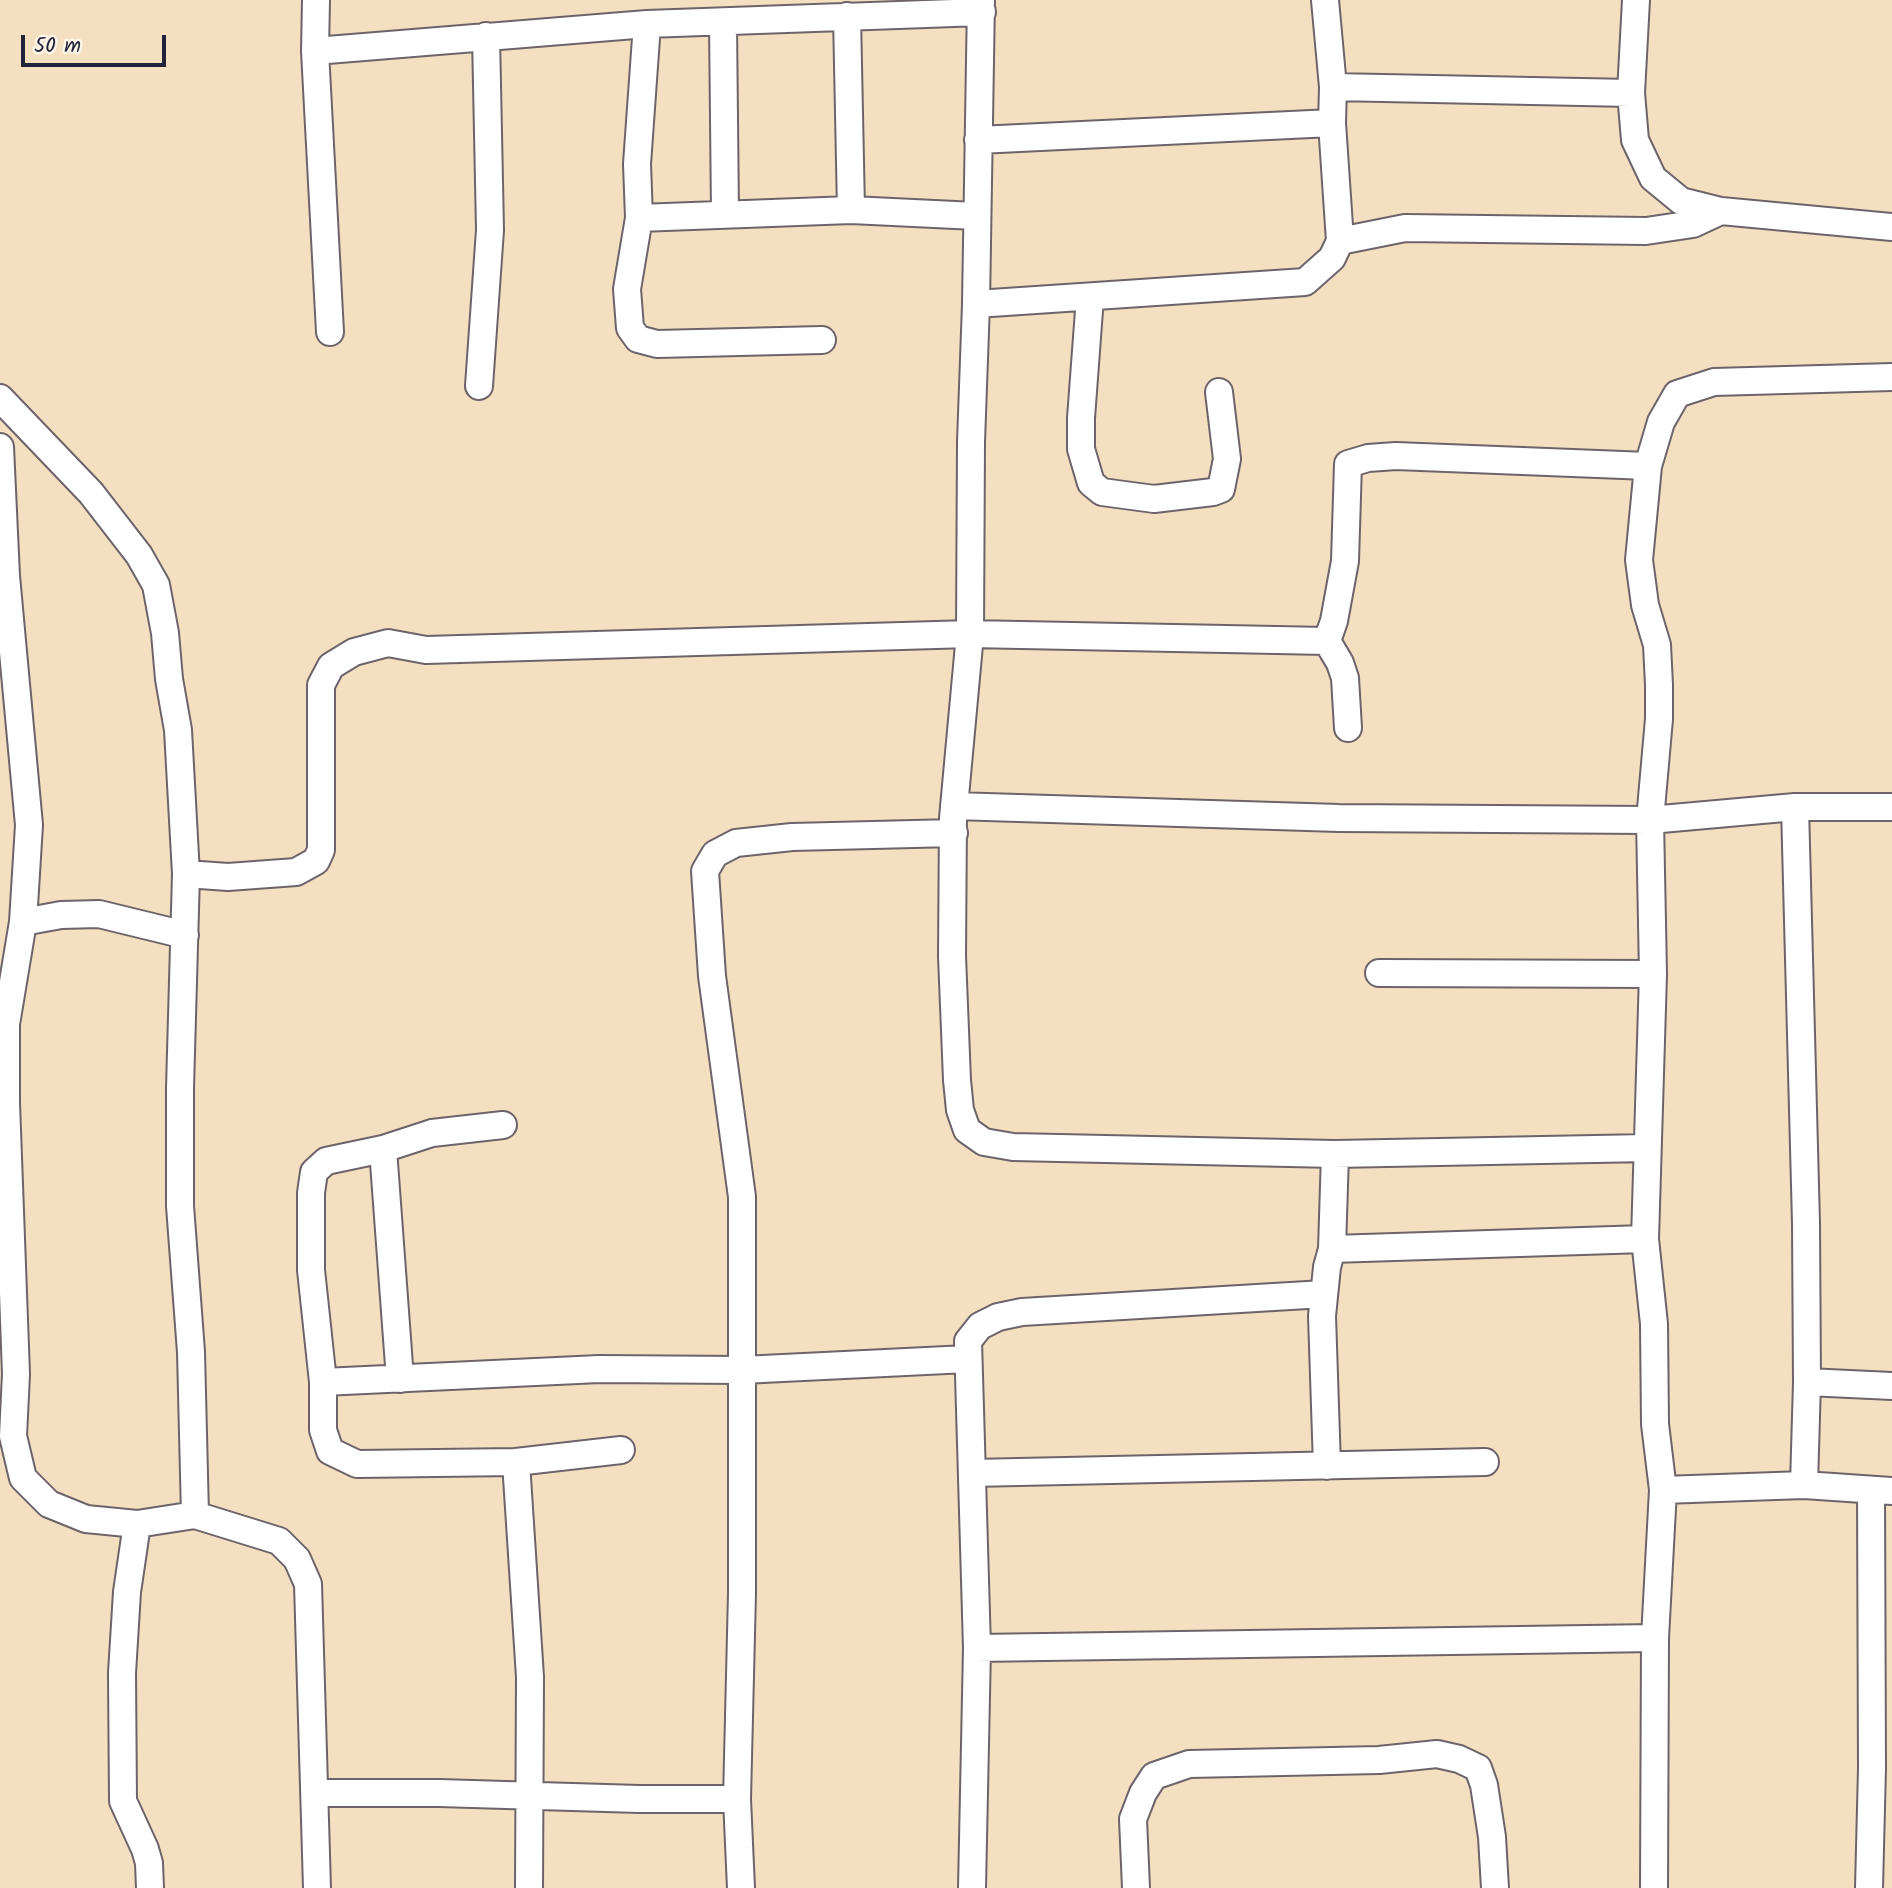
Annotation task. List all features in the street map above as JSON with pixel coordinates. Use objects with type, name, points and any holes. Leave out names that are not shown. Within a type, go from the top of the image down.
[{"type":"street","points":[[316,0],[315,51],[330,332]]},
{"type":"street","points":[[976,304],[1305,282],[1332,258],[1340,241],[1325,0]]},
{"type":"street","points":[[1636,0],[1631,93],[1635,140],[1653,178],[1681,201],[1721,211],[1892,227]]},
{"type":"street","points":[[315,51],[647,24],[723,23],[981,6],[971,442],[970,634],[954,806],[952,956],[957,1080],[960,1110],[967,1130],[984,1142],[1013,1147],[1335,1154],[1647,1148]]},
{"type":"street","points":[[847,16],[851,210]]},
{"type":"street","points":[[723,23],[725,214]]},
{"type":"street","points":[[647,24],[637,164],[639,218],[627,289],[630,328],[638,339],[657,344],[822,340]]},
{"type":"street","points":[[479,386],[490,229],[486,36]]},
{"type":"street","points":[[1332,87],[1631,93]]},
{"type":"street","points":[[978,140],[1332,123]]},
{"type":"street","points":[[639,218],[851,210],[976,216]]},
{"type":"street","points":[[1340,241],[1405,228],[1646,231],[1693,224],[1721,211]]},
{"type":"street","points":[[1090,297],[1081,449],[1091,483],[1102,492],[1154,499],[1221,489],[1227,459],[1219,392]]},
{"type":"street","points":[[1654,1888],[1655,1638],[1663,1490],[1655,1424],[1654,1324],[1646,1239],[1653,974],[1650,820],[1659,719],[1657,645],[1645,606],[1639,560],[1648,466],[1661,422],[1677,394],[1714,382],[1892,377]]},
{"type":"street","points":[[0,398],[91,493],[139,555],[156,585],[165,633],[177,730],[186,874],[180,1088],[180,1206],[191,1352],[195,1515]]},
{"type":"street","points":[[0,447],[6,576],[29,825],[6,1024],[6,1103],[16,1374],[13,1436],[23,1478],[49,1504],[86,1519],[137,1524],[195,1515],[279,1541],[297,1559],[308,1584],[317,1888]]},
{"type":"street","points":[[1349,727],[1345,678],[1327,641],[1334,621],[1345,561],[1348,464],[1368,458],[1396,456],[1648,466]]},
{"type":"street","points":[[186,874],[228,877],[296,872],[316,861],[321,850],[321,685],[331,666],[354,652],[388,643],[426,649],[970,634],[1327,641]]},
{"type":"street","points":[[954,806],[1339,818],[1650,820],[1795,807],[1892,807]]},
{"type":"street","points":[[1795,807],[1806,1223],[1807,1382],[1804,1485]]},
{"type":"street","points":[[741,1888],[737,1799],[741,1593],[742,1197],[712,976],[705,871],[715,855],[736,844],[792,837],[954,833]]},
{"type":"street","points":[[15,931],[61,915],[99,914],[185,935]]},
{"type":"street","points":[[1379,973],[1653,974]]},
{"type":"street","points":[[503,1125],[432,1133],[383,1149],[326,1161],[314,1172],[311,1194],[311,1270],[323,1382],[323,1430],[330,1451],[357,1464],[516,1462],[621,1450]]},
{"type":"street","points":[[383,1149],[400,1379]]},
{"type":"street","points":[[1327,1465],[1322,1316],[1332,1249],[1335,1154]]},
{"type":"street","points":[[1332,1249],[1646,1239]]},
{"type":"street","points":[[972,1888],[976,1648],[968,1341],[980,1326],[998,1317],[1022,1312],[1324,1294]]},
{"type":"street","points":[[323,1382],[600,1370],[742,1370],[967,1359]]},
{"type":"street","points":[[1807,1382],[1892,1386]]},
{"type":"street","points":[[516,1462],[530,1678],[529,1888]]},
{"type":"street","points":[[972,1473],[1485,1462]]},
{"type":"street","points":[[1663,1490],[1804,1485],[1882,1490],[1869,1888]]},
{"type":"street","points":[[137,1524],[127,1592],[122,1673],[121,1777],[123,1801],[149,1863],[150,1888]]},
{"type":"street","points":[[976,1648],[1655,1638]]},
{"type":"street","points":[[1136,1888],[1133,1819],[1143,1793],[1154,1776],[1189,1764],[1379,1760],[1437,1754],[1459,1759],[1478,1768],[1484,1785],[1492,1837],[1495,1888]]},
{"type":"street","points":[[316,1793],[737,1799]]}]
